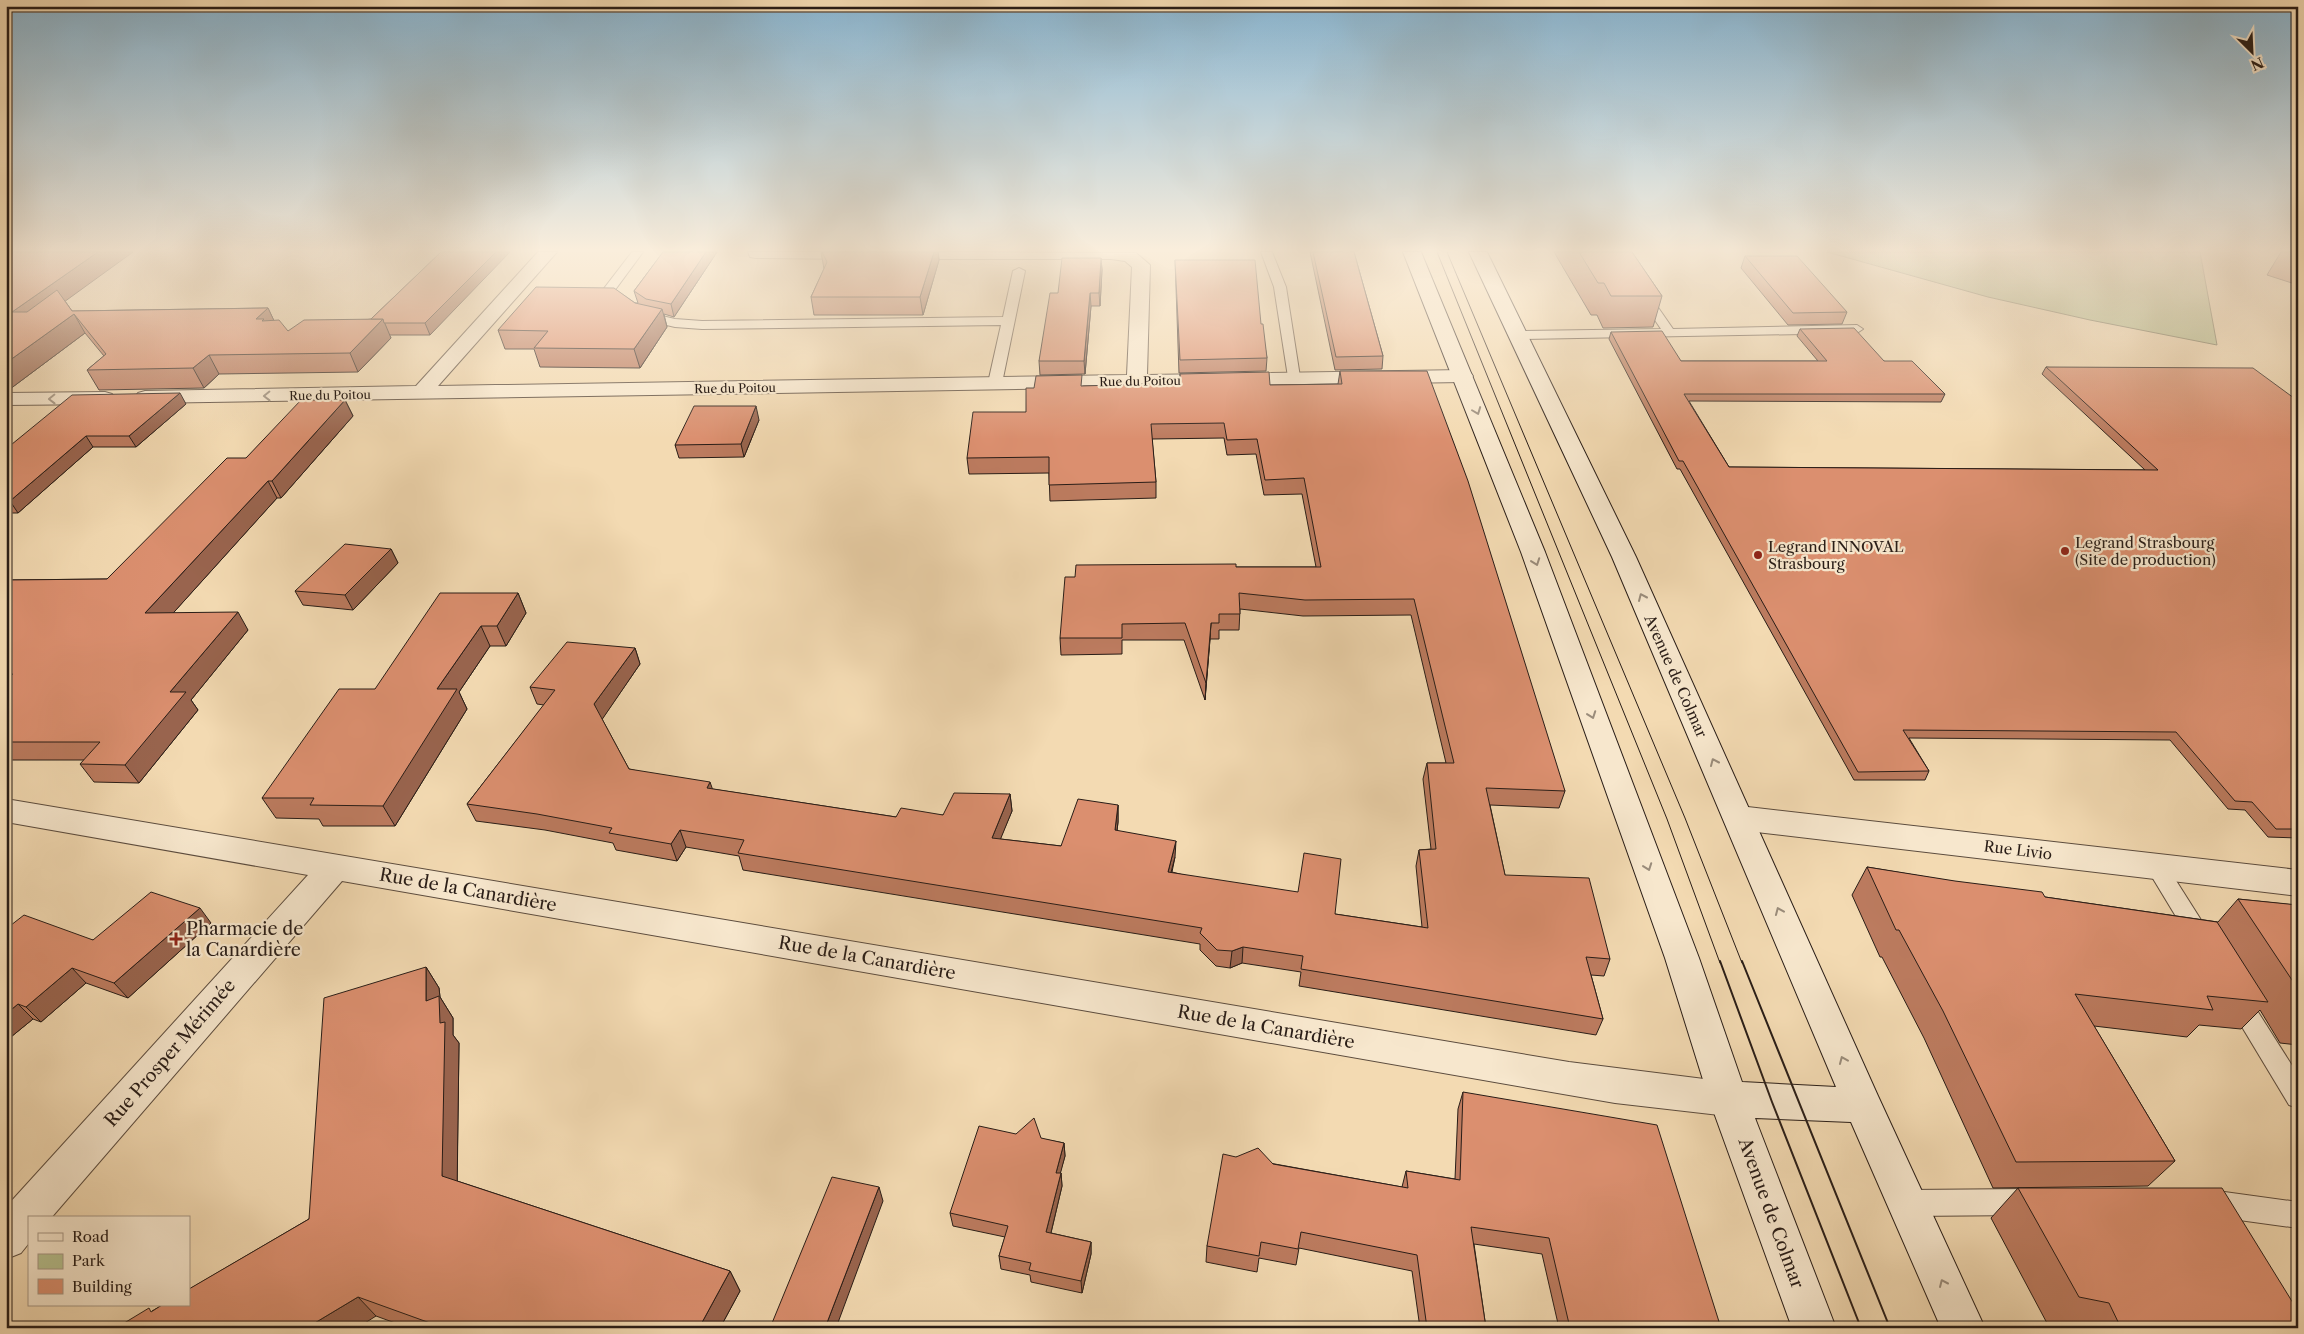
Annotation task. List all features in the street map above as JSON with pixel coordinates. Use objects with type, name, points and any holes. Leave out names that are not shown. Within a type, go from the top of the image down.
[{"type":"street","points":[[421,393],[492,314]]},
{"type":"street","points":[[1137,381],[1139,314]]},
{"type":"street","name":"Avenue de Colmar","points":[[1438,314],[1536,561],[1672,930],[1728,1098],[1814,1328]]},
{"type":"street","name":"Avenue de Colmar","points":[[1508,314],[1624,557],[1863,1105],[1963,1328]]},
{"type":"street","name":"Rue du Poitou","points":[[6,400],[1294,377],[1463,376]]},
{"type":"street","name":"Rue de la Canardière","points":[[6,810],[334,868],[1615,1086],[1728,1098]]},
{"type":"street","name":"Rue Livio","points":[[1739,818],[2298,882]]},
{"type":"street","name":"Rue Prosper Mérimée","points":[[6,1238],[334,868]]},
{"type":"street","points":[[1728,1098],[1772,1102],[1863,1105]]},
{"type":"lane","points":[[642,314],[675,323],[702,325],[1008,321]]},
{"type":"lane","points":[[995,383],[1009,314]]},
{"type":"lane","points":[[1284,314],[1294,377]]},
{"type":"lane","points":[[1657,314],[1669,332]]},
{"type":"lane","points":[[1518,335],[1857,328],[1845,316]]},
{"type":"lane","points":[[2156,866],[2212,957]]},
{"type":"lane","points":[[2227,982],[2298,1097]]},
{"type":"lane","points":[[2184,1201],[2298,1215]]},
{"type":"lane","points":[[1907,1203],[2056,1202]]},
{"type":"green space","points":[[2065,314],[2211,314],[2217,345]]},
{"type":"building","points":[[6,314],[74,314],[6,363]]},
{"type":"building","points":[[74,314],[261,314],[256,319],[264,319],[262,321],[279,320],[288,331],[304,320],[383,319],[350,353],[209,355],[193,368],[87,370],[106,354]]},
{"type":"building","points":[[376,314],[434,314],[425,323],[384,323],[383,319],[371,319]]},
{"type":"building","points":[[512,314],[658,314],[634,349],[534,348],[548,331],[498,330]]},
{"type":"building","points":[[1047,314],[1088,314],[1084,361],[1039,361]]},
{"type":"building","points":[[1178,314],[1260,314],[1267,358],[1180,360]]},
{"type":"building","points":[[1327,314],[1371,314],[1383,356],[1336,357]]},
{"type":"building","name":"Legrand Strasbourg (Site de production)","points":[[1854,328],[1884,361],[1912,361],[1945,394],[1684,394],[1729,467],[2158,470],[2046,367],[2253,368],[2298,401],[2298,829],[2276,829],[2252,802],[2235,801],[2176,732],[1903,730],[1929,771],[1858,772],[1683,461],[1679,461],[1611,332],[1662,331],[1681,361],[1827,361],[1800,329]]},
{"type":"building","points":[[1340,371],[1427,371],[1468,481],[1565,791],[1486,788],[1505,875],[1589,878],[1610,959],[1586,957],[1603,1019],[1301,969],[1303,956],[1243,947],[1232,951],[1217,950],[1200,933],[1202,928],[738,853],[744,840],[680,830],[671,844],[609,833],[612,828],[537,814],[467,804],[555,690],[530,687],[567,642],[635,648],[594,704],[629,769],[710,782],[707,788],[896,817],[901,808],[943,815],[954,793],[1010,794],[992,838],[1061,846],[1078,799],[1118,805],[1115,830],[1176,841],[1168,872],[1298,892],[1304,853],[1341,859],[1335,914],[1428,928],[1419,850],[1436,849],[1427,763],[1454,763],[1414,599],[1305,600],[1239,593],[1240,614],[1219,614],[1219,623],[1211,623],[1206,683],[1185,623],[1122,624],[1122,638],[1060,638],[1065,577],[1075,577],[1076,565],[1236,564],[1236,567],[1321,567],[1304,478],[1265,480],[1257,439],[1227,440],[1224,423],[1151,424],[1156,482],[1049,485],[1049,457],[967,458],[973,412],[1026,412],[1026,388],[1034,388],[1036,376],[1082,375],[1081,386],[1181,383],[1180,374],[1269,372],[1270,385],[1342,384]]},
{"type":"building","points":[[180,393],[129,436],[86,436],[10,501],[6,501],[6,449],[72,395]]},
{"type":"building","points":[[301,400],[345,400],[272,481],[268,481],[145,613],[238,612],[170,692],[186,692],[125,765],[80,764],[100,742],[6,742],[6,681],[13,674],[6,674],[6,580],[107,579],[227,458],[246,458]]},
{"type":"building","points":[[694,406],[756,406],[741,444],[675,445]]},
{"type":"building","points":[[345,544],[391,549],[345,595],[295,591]]},
{"type":"building","points":[[440,593],[518,593],[497,626],[481,626],[437,689],[457,689],[383,806],[310,805],[314,798],[262,798],[339,689],[375,689]]},
{"type":"building","points":[[1867,867],[2042,892],[2045,897],[2217,922],[2268,1002],[2207,996],[2213,1010],[2075,994],[2175,1161],[2016,1162],[1943,1011],[1899,930],[1896,930]]},
{"type":"building","points":[[151,892],[200,908],[114,983],[72,968],[26,1007],[18,1004],[6,1014],[6,929],[24,915],[93,940]]},
{"type":"building","points":[[2238,899],[2298,905],[2298,989]]},
{"type":"building","points":[[426,967],[426,1001],[439,996],[440,1023],[445,1022],[442,1176],[730,1271],[699,1328],[444,1328],[358,1297],[313,1324],[315,1328],[116,1328],[149,1308],[151,1312],[160,1306],[190,1306],[190,1288],[309,1219],[324,998]]},
{"type":"building","points":[[1463,1092],[1657,1125],[1721,1328],[1570,1328],[1549,1238],[1471,1227],[1486,1328],[1427,1328],[1417,1255],[1301,1232],[1298,1249],[1261,1242],[1259,1256],[1207,1246],[1223,1154],[1236,1157],[1258,1148],[1273,1164],[1408,1188],[1406,1171],[1460,1180]]},
{"type":"building","points":[[1034,1118],[1041,1138],[1064,1143],[1056,1173],[1061,1173],[1046,1232],[1091,1242],[1081,1281],[1029,1270],[1031,1263],[999,1256],[1008,1226],[950,1213],[979,1126],[1016,1134]]},
{"type":"building","points":[[832,1177],[879,1187],[825,1328],[770,1328]]},
{"type":"building","points":[[2018,1188],[2222,1188],[2298,1311],[2298,1328],[2121,1328],[2109,1303],[2079,1297]]},
{"type":"tram line","points":[[1462,314],[1667,819],[1720,963]]},
{"type":"tram line","points":[[1473,314],[1685,818],[1742,963]]},
{"type":"tram line","points":[[1720,961],[1772,1102],[1861,1328]]},
{"type":"tram line","points":[[1742,961],[1890,1328]]},
{"type":"place","name":"Legrand Strasbourg (Site de production)","points":[[2065,551]]},
{"type":"place","name":"Legrand INNOVAL Strasbourg","points":[[1758,555]]},
{"type":"place","name":"Pharmacie de la Canardière","points":[[176,939]]}]
